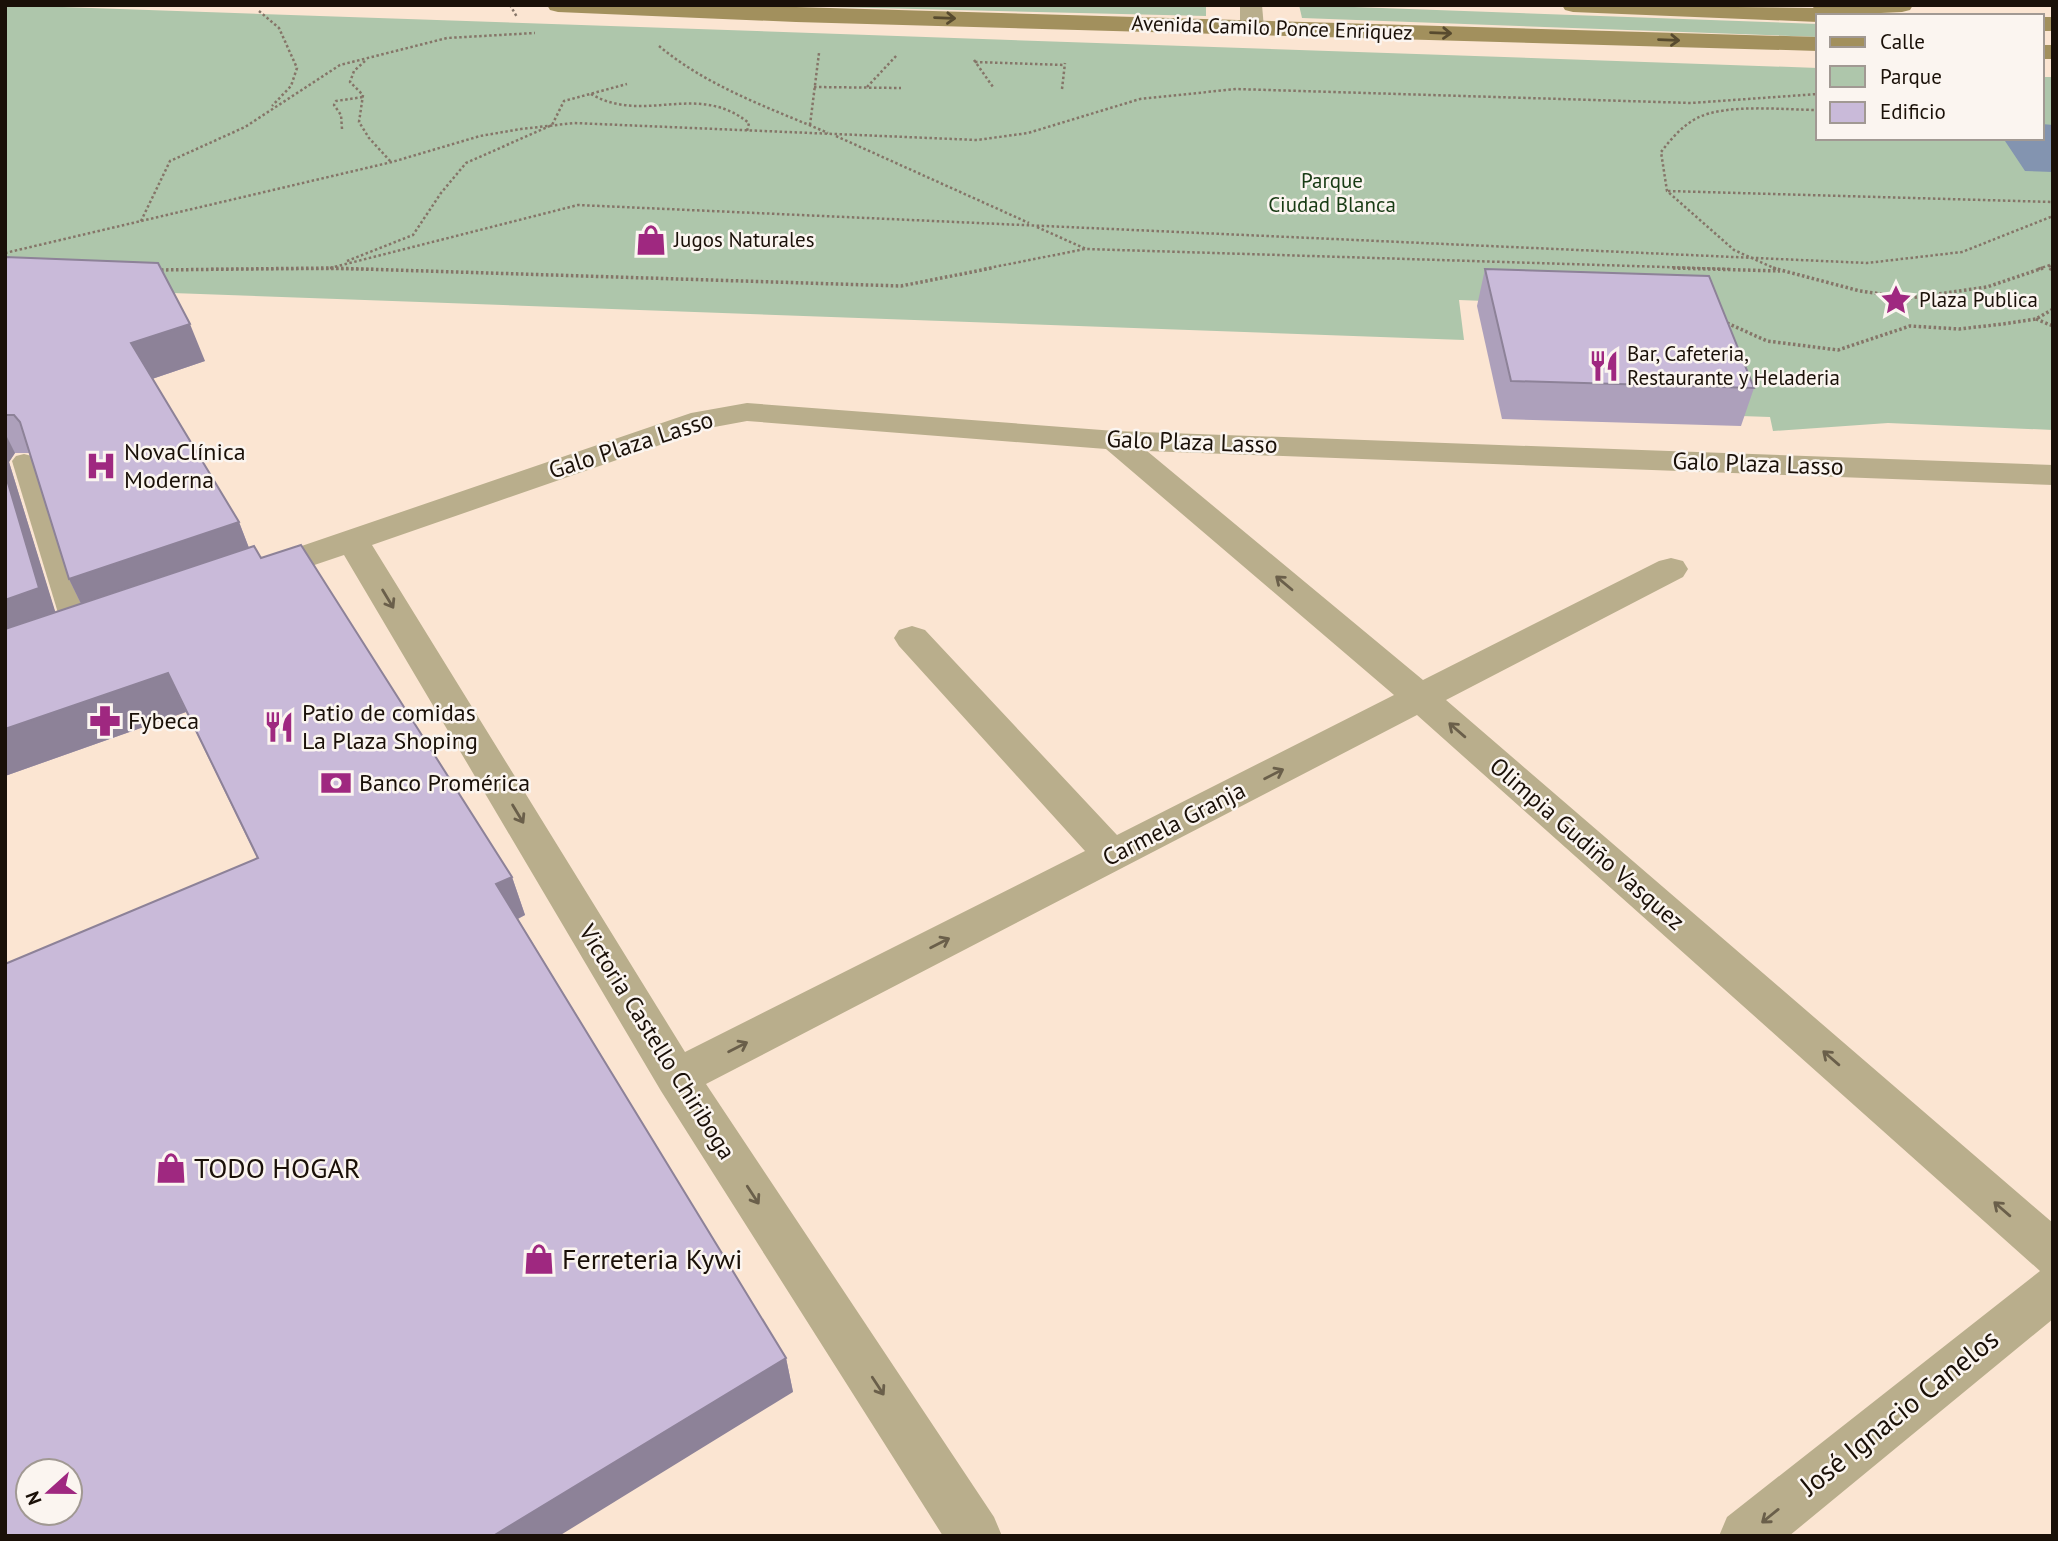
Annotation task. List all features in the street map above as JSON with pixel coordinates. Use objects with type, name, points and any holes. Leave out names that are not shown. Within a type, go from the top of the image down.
[{"type":"main road","name":"Avenida Camilo Ponce Enriquez","points":[[558,5],[1251,16],[1816,44]]},
{"type":"main road","points":[[1573,5],[1816,14]]},
{"type":"main road","points":[[1786,13],[1902,5]]},
{"type":"street","name":"Galo Plaza Lasso","points":[[222,586],[702,419],[747,412],[1115,440],[2053,475]]},
{"type":"street","name":"Olimpia Gudiño Vasquez","points":[[1115,440],[1422,699],[2053,1254]]},
{"type":"street","name":"Victoria Castello Chiriboga","points":[[352,540],[677,1077],[975,1536]]},
{"type":"street","name":"Carmela Granja","points":[[677,1077],[1422,699],[1671,569]]},
{"type":"street","points":[[912,638],[1113,856]]},
{"type":"street","name":"José Ignacio Canelos","points":[[1745,1536],[2053,1289]]},
{"type":"lane","points":[[24,461],[78,636]]},
{"type":"path","points":[[510,5],[517,17]]},
{"type":"path","points":[[141,221],[170,161],[245,127],[269,109],[291,86],[297,68],[279,28],[259,10]]},
{"type":"path","points":[[269,109],[295,96],[319,76],[340,65],[365,61],[415,44],[447,38],[499,33],[540,33]]},
{"type":"path","points":[[653,41],[673,60],[696,72],[1086,249]]},
{"type":"path","points":[[810,125],[819,48]]},
{"type":"path","points":[[867,88],[900,51]]},
{"type":"path","points":[[1062,89],[1066,52]]},
{"type":"path","points":[[968,53],[993,87]]},
{"type":"path","points":[[365,61],[354,71],[350,82],[363,94],[359,122],[369,138],[392,162]]},
{"type":"path","points":[[975,62],[1065,65]]},
{"type":"path","points":[[330,268],[412,235],[466,163],[552,125],[564,101],[627,84]]},
{"type":"path","points":[[814,88],[901,88]]},
{"type":"path","points":[[5,255],[392,162],[480,136],[574,123],[977,141],[1028,133],[1140,99],[1236,89],[1691,103],[1816,94]]},
{"type":"path","points":[[591,94],[612,105],[717,104],[740,112],[749,123],[747,131]]},
{"type":"path","points":[[342,128],[341,116],[334,105],[336,102],[363,97]]},
{"type":"path","points":[[1816,110],[1749,110],[1703,116],[1676,132],[1661,152],[1667,191],[1734,250],[1780,271],[1860,291],[1910,298],[1987,287],[2051,265],[2053,272]]},
{"type":"path","points":[[1667,191],[2053,202]]},
{"type":"path","points":[[330,268],[578,205],[1867,263],[1962,252],[2053,216]]},
{"type":"path","points":[[155,270],[330,268],[901,286],[1086,249],[1780,271]]},
{"type":"path","points":[[5,255],[19,259]]},
{"type":"path","points":[[1727,323],[1767,341],[1838,350],[1910,326],[1959,329],[2036,319],[2053,309]]},
{"type":"path","points":[[2036,319],[2053,326]]},
{"type":"green space","name":"Parque Ciudad Blanca","points":[[5,5],[1816,68],[1816,140],[2044,140],[2044,77],[2053,77],[2053,430],[1888,423],[1773,431],[1770,417],[1741,416],[1698,309],[1459,300],[1464,340],[5,287]]},
{"type":"green space","points":[[754,5],[1206,5],[1206,16]]},
{"type":"green space","points":[[1299,5],[1816,24],[1816,37],[1302,18]]},
{"type":"water","points":[[2044,124],[2053,125],[2053,172],[2025,171],[2004,140],[2044,140]]},
{"type":"building","name":"NovaClínica Moderna","points":[[5,257],[158,263],[190,324],[131,343],[239,522],[69,579],[20,422],[14,415],[5,415]]},
{"type":"building","points":[[1485,269],[1709,276],[1754,388],[1511,381]]},
{"type":"building","points":[[5,473],[39,588],[5,600]]},
{"type":"building","points":[[301,545],[512,877],[496,884],[786,1358],[493,1536],[5,1536],[5,964],[258,858],[168,673],[5,729],[5,629],[254,546],[261,558]]},
{"type":"place","name":"Jugos Naturales","points":[[651,240]]},
{"type":"place","name":"Plaza Publica","points":[[1896,300]]},
{"type":"place","name":"Bar, Cafeteria, Restaurante y Heladeria","points":[[1604,366]]},
{"type":"place","name":"NovaClínica Moderna","points":[[101,466]]},
{"type":"place","name":"Fybeca","points":[[105,721]]},
{"type":"place","name":"Patio de comidas La Plaza Shoping","points":[[279,727]]},
{"type":"place","name":"Banco Promérica","points":[[336,783]]},
{"type":"place","name":"TODO HOGAR","points":[[171,1168]]},
{"type":"place","name":"Ferreteria Kywi","points":[[539,1259]]}]
